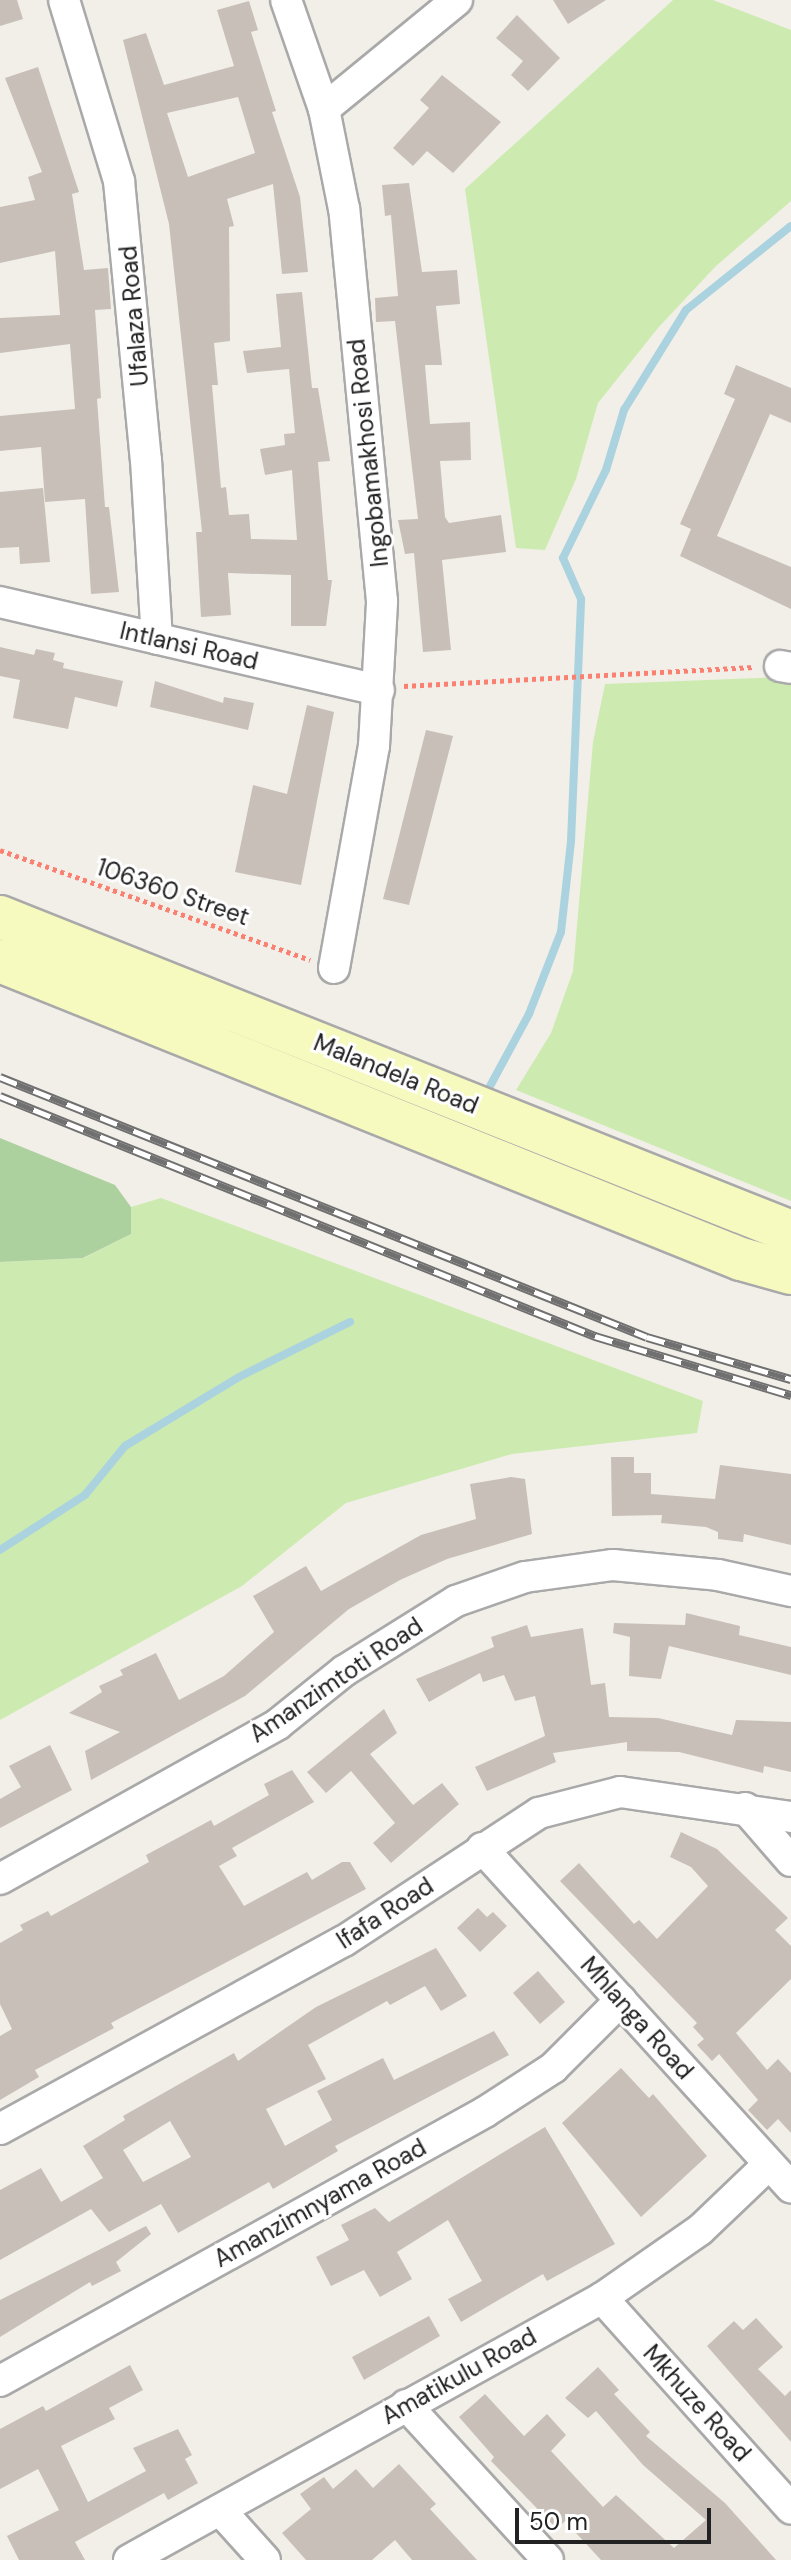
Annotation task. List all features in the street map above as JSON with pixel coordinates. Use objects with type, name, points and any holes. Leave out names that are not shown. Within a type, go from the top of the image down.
[{"type":"main road","name":"Malandela Road","points":[[0,917],[791,1232]]},
{"type":"main road","name":"Malandela Road","points":[[0,961],[741,1259],[791,1273]]},
{"type":"street","name":"Ufalaza Road","points":[[64,0],[121,193],[157,639]]},
{"type":"street","name":"Ingobamakhosi Road","points":[[286,0],[324,109],[344,209],[382,601],[379,690],[334,968]]},
{"type":"street","points":[[324,109],[457,0]]},
{"type":"street","name":"Intlansi Road","points":[[0,602],[379,690]]},
{"type":"street","name":"Amanzimtoti Road","points":[[0,1879],[278,1724],[344,1671],[456,1601],[525,1577],[613,1565],[718,1575],[791,1591]]},
{"type":"street","name":"Ifafa Road","points":[[0,2129],[344,1941],[539,1813],[620,1792],[791,1817]]},
{"type":"street","points":[[745,1808],[791,1861]]},
{"type":"street","name":"Mhlanga Road","points":[[482,1848],[791,2188]]},
{"type":"street","name":"Amanzimnyama Road","points":[[0,2381],[485,2112],[553,2068],[621,2000]]},
{"type":"street","name":"Amatikulu Road","points":[[129,2560],[602,2298],[700,2230],[769,2164]]},
{"type":"street","name":"Mkhuze Road","points":[[602,2298],[791,2509]]},
{"type":"street","points":[[406,2405],[548,2560]]},
{"type":"street","points":[[220,2510],[265,2560]]},
{"type":"path","points":[[379,690],[609,672],[786,667]]},
{"type":"path","name":"106360 Street","points":[[0,850],[334,968]]},
{"type":"green space","points":[[673,0],[713,0],[791,30],[791,201],[716,266],[658,328],[598,403],[576,479],[545,550],[516,548],[465,189]]},
{"type":"green space","points":[[791,679],[791,1201],[516,1090],[551,1033],[573,971],[593,742],[605,684]]},
{"type":"green space","points":[[0,1138],[115,1185],[131,1207],[131,1234],[83,1258],[0,1262]]},
{"type":"green space","points":[[161,1198],[703,1401],[697,1433],[512,1454],[346,1503],[242,1586],[0,1720],[0,1262],[84,1258],[131,1234],[131,1207]]},
{"type":"building","points":[[0,0],[17,0],[23,19],[0,26]]},
{"type":"building","points":[[553,0],[606,0],[568,24]]},
{"type":"building","points":[[249,1],[258,30],[251,32],[276,111],[272,112],[300,197],[308,272],[282,274],[273,184],[227,199],[234,226],[229,227],[230,341],[214,343],[218,385],[212,385],[221,488],[226,487],[229,515],[249,514],[251,539],[297,540],[292,470],[265,475],[260,449],[285,445],[284,434],[295,433],[289,369],[247,373],[243,351],[281,347],[276,294],[302,292],[312,388],[318,388],[330,461],[318,462],[328,580],[332,580],[326,626],[291,626],[291,575],[228,573],[231,615],[201,617],[196,532],[202,532],[169,224],[123,40],[146,33],[164,85],[234,66],[217,10]],"holes":[[[238,97],[255,153],[188,177],[167,113]]]},
{"type":"building","points":[[517,15],[560,58],[528,91],[511,75],[523,61],[496,38]]},
{"type":"building","points":[[38,67],[79,192],[72,194],[84,270],[108,268],[111,309],[95,310],[101,398],[97,399],[105,507],[109,507],[119,592],[91,594],[85,499],[45,502],[41,447],[0,451],[0,416],[75,409],[70,344],[0,353],[0,318],[60,315],[55,251],[0,263],[0,207],[35,200],[28,177],[42,172],[5,78]]},
{"type":"building","points":[[442,75],[501,122],[453,173],[427,151],[413,166],[393,148],[429,108],[420,100]]},
{"type":"building","points":[[409,183],[422,272],[457,270],[460,304],[436,306],[442,365],[425,365],[430,424],[470,422],[471,460],[440,461],[445,517],[449,523],[501,515],[506,552],[442,560],[451,650],[423,652],[414,553],[405,554],[398,520],[418,519],[395,321],[376,322],[375,298],[398,296],[391,215],[385,216],[382,185]]},
{"type":"building","points":[[736,365],[791,388],[791,423],[770,414],[717,536],[791,567],[791,609],[680,556],[691,529],[680,524],[735,399],[724,394]]},
{"type":"building","points":[[43,488],[50,562],[20,564],[19,547],[0,548],[0,492]]},
{"type":"building","points":[[0,647],[34,655],[36,649],[55,653],[53,660],[64,663],[63,668],[123,681],[117,707],[75,697],[68,729],[13,718],[20,680],[0,676]]},
{"type":"building","points":[[155,681],[223,703],[224,697],[254,703],[248,730],[150,707]]},
{"type":"building","points":[[307,705],[334,712],[301,885],[235,872],[253,785],[287,794]]},
{"type":"building","points":[[426,730],[453,736],[409,905],[383,899]]},
{"type":"building","points":[[611,1457],[634,1457],[634,1473],[651,1473],[651,1494],[715,1499],[720,1465],[791,1474],[791,1545],[744,1534],[743,1542],[718,1539],[718,1532],[706,1527],[661,1523],[662,1515],[612,1516]]},
{"type":"building","points":[[511,1477],[525,1479],[532,1534],[447,1559],[400,1580],[349,1609],[245,1696],[91,1780],[85,1751],[120,1732],[69,1713],[102,1692],[99,1686],[123,1675],[120,1670],[156,1653],[179,1700],[224,1676],[274,1632],[253,1596],[306,1566],[321,1591],[421,1535],[476,1519],[470,1484]]},
{"type":"building","points":[[686,1613],[740,1626],[739,1635],[791,1647],[791,1675],[669,1646],[661,1679],[629,1676],[630,1637],[613,1633],[614,1623],[685,1625]]},
{"type":"building","points":[[527,1625],[531,1637],[583,1628],[591,1685],[605,1683],[609,1717],[658,1718],[732,1735],[736,1720],[791,1722],[791,1772],[764,1766],[763,1773],[679,1752],[627,1751],[627,1742],[553,1753],[556,1762],[487,1791],[475,1767],[545,1736],[535,1696],[515,1701],[504,1675],[483,1682],[480,1673],[429,1702],[416,1679],[494,1647],[491,1637]]},
{"type":"building","points":[[384,1709],[397,1733],[370,1754],[413,1805],[442,1783],[459,1804],[391,1863],[373,1843],[395,1823],[351,1771],[326,1793],[307,1772]]},
{"type":"building","points":[[50,1745],[72,1790],[0,1828],[0,1799],[21,1787],[9,1766]]},
{"type":"building","points":[[292,1770],[314,1802],[232,1848],[237,1856],[219,1866],[244,1906],[307,1872],[312,1880],[342,1862],[350,1862],[366,1889],[111,2023],[114,2028],[35,2070],[39,2077],[0,2100],[0,2036],[12,2029],[0,2004],[0,1943],[23,1930],[20,1925],[48,1911],[51,1916],[149,1862],[146,1855],[211,1820],[214,1826],[269,1795],[264,1784]]},
{"type":"building","points":[[681,1832],[717,1849],[788,1918],[775,1930],[791,1946],[791,1979],[736,2033],[767,2070],[778,2059],[791,2073],[791,2133],[778,2119],[767,2130],[748,2110],[758,2100],[719,2054],[712,2061],[697,2045],[704,2039],[693,2027],[697,2023],[560,1881],[579,1863],[634,1924],[639,1920],[657,1939],[708,1886],[691,1867],[670,1857]]},
{"type":"building","points":[[478,1908],[487,1917],[493,1912],[507,1926],[480,1952],[457,1928]]},
{"type":"building","points":[[436,1948],[467,1996],[441,2011],[425,1986],[390,2005],[387,2001],[308,2045],[326,2079],[266,2109],[285,2146],[332,2120],[317,2091],[383,2058],[394,2080],[494,2031],[509,2055],[335,2146],[338,2151],[273,2189],[269,2182],[178,2233],[161,2204],[109,2232],[91,2209],[0,2260],[0,2190],[41,2168],[61,2202],[103,2178],[83,2146],[125,2120],[123,2116],[234,2053],[238,2061],[316,2007]],"holes":[[[170,2121],[191,2157],[143,2182],[123,2150]]]},
{"type":"building","points":[[538,1971],[565,2002],[540,2024],[513,1993]]},
{"type":"building","points":[[621,2068],[649,2098],[653,2094],[707,2156],[641,2217],[562,2123]]},
{"type":"building","points":[[545,2127],[615,2244],[547,2281],[543,2274],[461,2322],[448,2299],[482,2281],[448,2220],[397,2252],[412,2279],[380,2297],[364,2270],[331,2286],[316,2257],[349,2240],[341,2225],[375,2208],[389,2222]]},
{"type":"building","points":[[146,2226],[151,2234],[116,2262],[121,2271],[92,2286],[90,2282],[0,2337],[0,2300]]},
{"type":"building","points":[[429,2316],[440,2336],[364,2380],[352,2357]]},
{"type":"building","points":[[756,2318],[783,2347],[758,2369],[785,2396],[791,2390],[791,2442],[707,2346],[734,2321],[743,2330]]},
{"type":"building","points":[[130,2365],[143,2390],[109,2408],[115,2419],[61,2446],[88,2502],[146,2471],[133,2448],[178,2429],[192,2455],[185,2459],[198,2483],[168,2500],[164,2493],[75,2542],[85,2560],[19,2560],[7,2536],[59,2510],[38,2469],[0,2489],[0,2429],[43,2406],[46,2411]]},
{"type":"building","points":[[598,2367],[619,2390],[614,2394],[650,2432],[646,2436],[725,2503],[776,2560],[601,2560],[565,2521],[557,2529],[491,2461],[494,2457],[459,2417],[485,2394],[524,2436],[547,2414],[566,2435],[551,2451],[603,2507],[616,2495],[674,2548],[706,2520],[643,2465],[596,2411],[588,2418],[565,2398]]},
{"type":"building","points":[[399,2464],[436,2504],[430,2509],[477,2560],[412,2560],[395,2540],[372,2560],[306,2560],[282,2533],[311,2509],[300,2494],[324,2477],[333,2489],[356,2469],[373,2488]]},
{"type":"waterway","points":[[489,1088],[529,1014],[561,932],[571,841],[581,599],[563,558],[606,470],[624,410],[686,310],[791,226]]},
{"type":"waterway","points":[[0,1550],[85,1495],[125,1446],[239,1377],[350,1322]]},
{"type":"railway","points":[[0,1077],[647,1337],[791,1379]]},
{"type":"railway","points":[[0,1096],[595,1336],[791,1395]]}]
